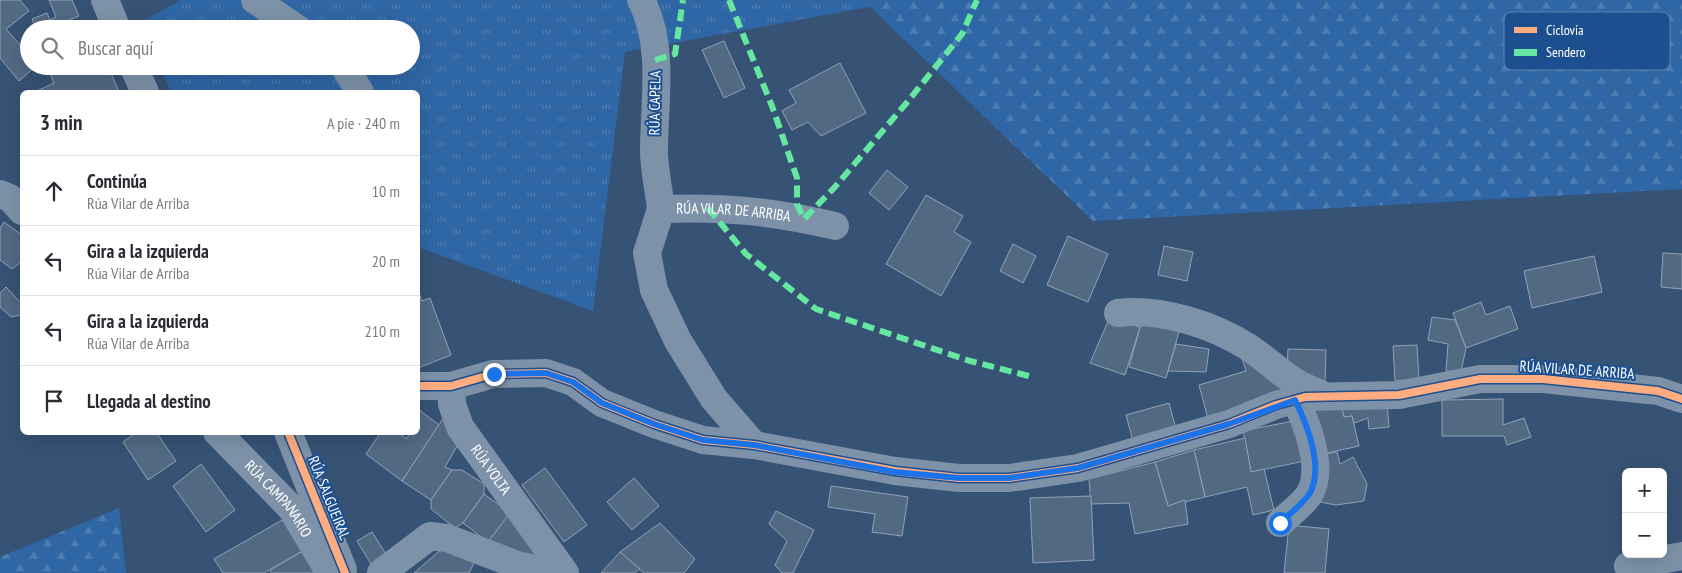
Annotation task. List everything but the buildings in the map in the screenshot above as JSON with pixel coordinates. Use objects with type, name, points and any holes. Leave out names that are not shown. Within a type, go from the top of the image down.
[{"type":"street","points":[[105,0],[113,20]]},
{"type":"street","points":[[255,0],[285,20]]},
{"type":"street","name":"RÚA CAPELA","points":[[640,0],[649,16],[655,60],[657,89],[654,153],[661,209]]},
{"type":"street","points":[[138,75],[144,90]]},
{"type":"street","points":[[350,75],[359,90]]},
{"type":"street","points":[[0,194],[10,198],[20,209]]},
{"type":"street","name":"RÚA VILAR DE ARRIBA","points":[[754,445],[714,399],[678,341],[654,290],[647,253],[661,209],[718,207],[773,212],[835,226]]},
{"type":"street","name":"RÚA VILAR DE ARRIBA","points":[[1118,313],[1138,310],[1160,313],[1198,324],[1246,346],[1298,384],[1325,396]]},
{"type":"street","name":"RÚA VILAR DE ARRIBA","points":[[451,386],[494,374],[546,373],[573,382],[602,403],[654,424],[703,440],[754,445],[895,472],[959,478],[1009,478],[1078,468],[1135,453],[1229,424],[1295,400],[1325,396],[1399,395],[1480,379],[1543,379],[1658,391],[1682,399]]},
{"type":"street","points":[[420,386],[451,386]]},
{"type":"street","name":"RÚA VOLTA","points":[[451,386],[452,404],[460,427],[565,573]]},
{"type":"street","points":[[1280,523],[1309,494],[1314,483],[1314,465],[1310,444],[1295,400]]},
{"type":"street","name":"RÚA CAMPANARIO","points":[[221,435],[291,508],[330,573]]},
{"type":"street","name":"RÚA SALGUEIRAL","points":[[289,435],[344,573]]},
{"type":"street","points":[[382,573],[430,536],[447,538],[518,565],[552,573]]},
{"type":"street","points":[[1628,566],[1682,556]]},
{"type":"green space","points":[[181,0],[867,0],[874,6],[625,52],[593,311],[420,248],[420,90],[170,90],[163,75],[420,75],[420,20],[144,20]]},
{"type":"green space","points":[[863,0],[1682,0],[1682,189],[1093,221]]},
{"type":"green space","points":[[119,508],[126,573],[0,573],[0,557]]},
{"type":"marked path","points":[[655,60],[675,54],[683,0]]},
{"type":"marked path","points":[[729,0],[772,106],[797,178],[797,204],[804,219],[834,188],[962,34],[977,0]]},
{"type":"marked path","points":[[708,208],[746,254],[816,309],[970,361],[1029,376]]},
{"type":"cycle path","points":[[420,386],[451,386],[493,374],[546,373],[573,382],[602,403],[654,424],[703,440],[754,445],[895,471],[959,478],[1009,478],[1078,468],[1229,424],[1276,405],[1305,397],[1399,395],[1480,379],[1543,379],[1658,391],[1682,399]]},
{"type":"cycle path","points":[[289,435],[345,573]]},
{"type":"route","points":[[494,374],[546,373],[573,382],[602,403],[654,424],[703,440],[754,445],[895,472],[959,478],[1009,478],[1078,468],[1135,453],[1229,424],[1276,405],[1295,400],[1310,444],[1314,465],[1314,483],[1309,494],[1280,523]]}]
